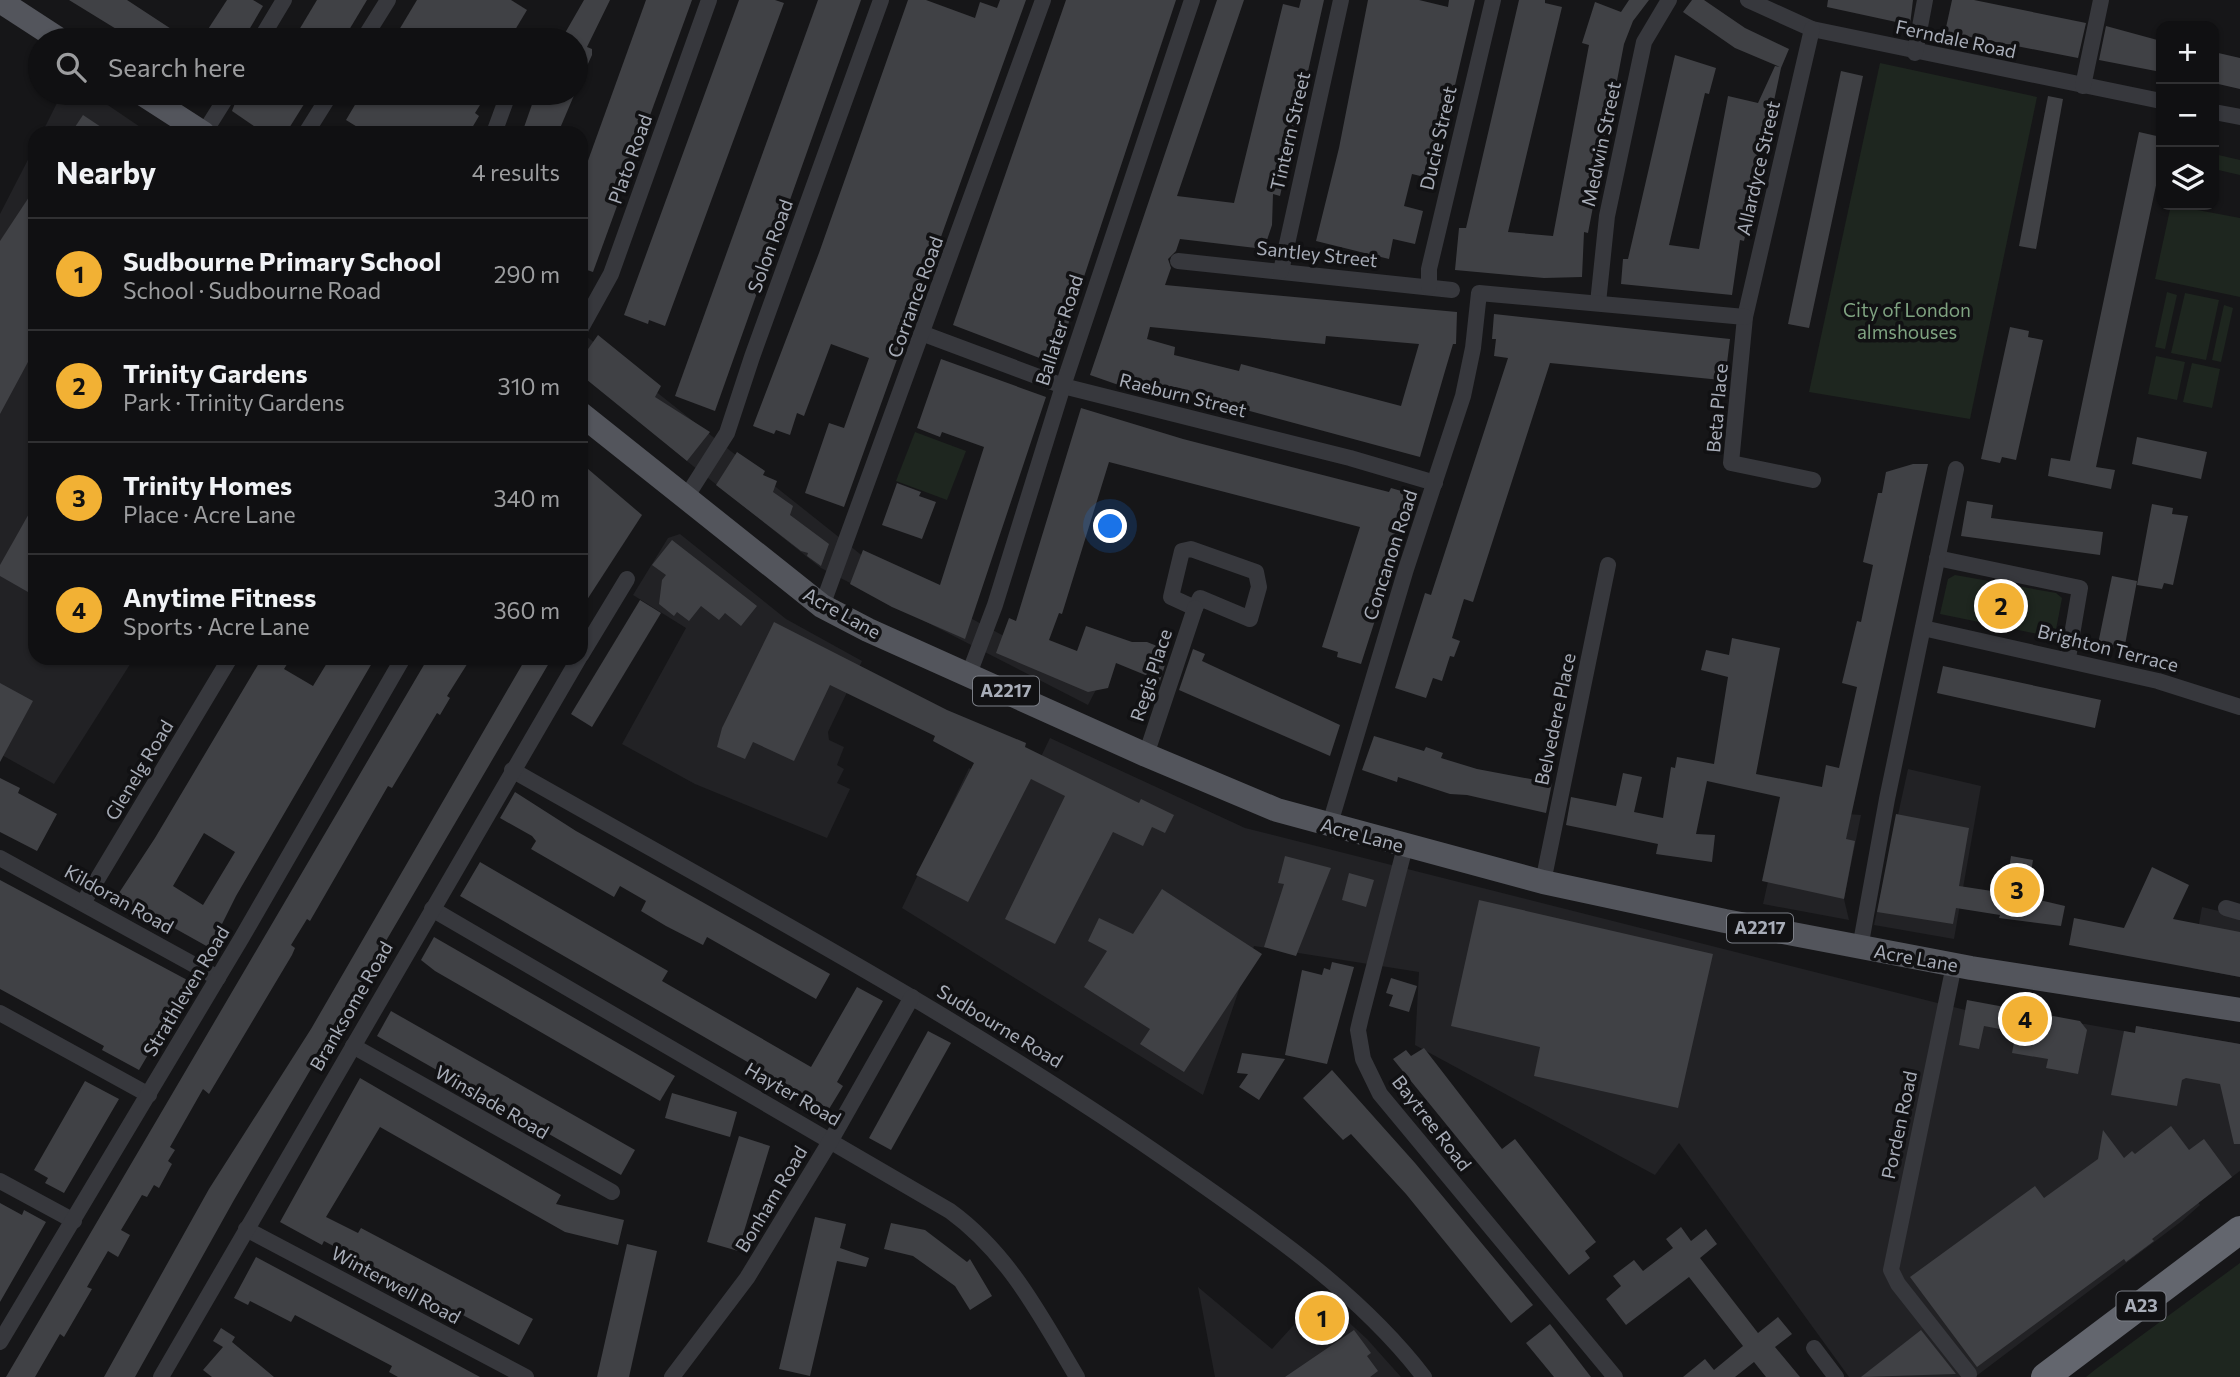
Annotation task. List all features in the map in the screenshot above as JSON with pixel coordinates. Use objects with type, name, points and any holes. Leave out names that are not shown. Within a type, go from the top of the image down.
[{"type":"highway","name":"A23","points":[[2045,1377],[2240,1230]]},
{"type":"main road","points":[[0,1],[42,28]]},
{"type":"main road","points":[[160,105],[193,126]]},
{"type":"main road","name":"Acre Lane","points":[[588,420],[822,606],[1146,755],[1277,810],[1329,827],[1543,882],[1860,948],[2240,1010]]},
{"type":"street","points":[[267,28],[284,0]]},
{"type":"street","points":[[370,28],[388,0]]},
{"type":"street","name":"Plato Road","points":[[588,315],[611,274],[709,0]]},
{"type":"street","name":"Solon Road","points":[[685,499],[727,433],[881,0]]},
{"type":"street","name":"Corrance Road","points":[[822,606],[924,334],[1043,0]]},
{"type":"street","name":"Ballater Road","points":[[969,674],[995,605],[1063,386],[1192,0]]},
{"type":"street","name":"Tintern Street","points":[[1281,271],[1341,0]]},
{"type":"street","name":"Ducie Street","points":[[1429,288],[1429,268],[1493,0]]},
{"type":"street","name":"Medwin Street","points":[[1598,303],[1607,216],[1644,42],[1669,0]]},
{"type":"street","name":"Ferndale Road","points":[[1749,0],[1812,29],[2156,100]]},
{"type":"street","points":[[1915,52],[1925,0]]},
{"type":"street","points":[[2083,86],[2101,0]]},
{"type":"street","name":"Allardyce Street","points":[[1745,317],[1812,29]]},
{"type":"street","points":[[208,126],[222,105]]},
{"type":"street","points":[[310,126],[324,105]]},
{"type":"street","points":[[497,126],[504,105]]},
{"type":"street","points":[[2219,113],[2240,117]]},
{"type":"street","name":"Santley Street","points":[[1178,261],[1452,290]]},
{"type":"street","name":"Concanon Road","points":[[1329,827],[1470,370],[1479,293],[1598,303]]},
{"type":"street","points":[[1598,303],[1745,317]]},
{"type":"street","name":"Beta Place","points":[[1745,317],[1731,463],[1813,480]]},
{"type":"street","name":"Raeburn Street","points":[[924,334],[1063,386],[1350,458],[1435,483]]},
{"type":"street","points":[[1860,948],[1867,895],[1956,469]]},
{"type":"street","points":[[1191,549],[1256,572],[1259,587],[1250,619],[1200,598],[1195,608],[1171,597],[1182,551],[1191,549]]},
{"type":"street","points":[[1937,558],[2080,588],[2068,658]]},
{"type":"street","name":"Belvedere Place","points":[[1543,882],[1608,565]]},
{"type":"street","name":"Branksome Road","points":[[588,644],[627,579]]},
{"type":"street","name":"Regis Place","points":[[1146,755],[1195,608]]},
{"type":"street","name":"Brighton Terrace","points":[[1923,628],[2068,658],[2158,681],[2240,707]]},
{"type":"street","name":"Glenelg Road","points":[[83,903],[226,665]]},
{"type":"street","name":"Strathleven Road","points":[[0,1342],[218,978],[399,665]]},
{"type":"street","name":"Branksome Road","points":[[166,1375],[246,1228],[575,665]]},
{"type":"street","name":"Sudbourne Road","points":[[512,770],[912,997],[1081,1100],[1249,1217],[1342,1292],[1408,1355],[1424,1377]]},
{"type":"street","name":"Baytree Road","points":[[1405,847],[1360,1017],[1359,1030],[1369,1076],[1400,1119],[1615,1377]]},
{"type":"street","name":"Kildoran Road","points":[[0,858],[218,978]]},
{"type":"street","name":"Hayter Road","points":[[432,909],[929,1198],[985,1238],[1020,1282],[1077,1377]]},
{"type":"street","name":"Porden Road","points":[[1954,965],[1892,1252],[1893,1277],[1969,1374]]},
{"type":"street","name":"Bonham Road","points":[[672,1377],[747,1278],[831,1140],[912,997]]},
{"type":"street","points":[[0,1013],[149,1095]]},
{"type":"street","name":"Winslade Road","points":[[353,1046],[612,1192]]},
{"type":"street","points":[[0,1181],[74,1221]]},
{"type":"street","name":"Winterwell Road","points":[[246,1228],[526,1377]]},
{"type":"street","points":[[1814,1348],[1836,1377]]},
{"type":"shaded area","points":[[56,105],[108,105],[139,126],[46,126]]},
{"type":"shaded area","points":[[28,160],[28,665],[130,665],[54,784],[0,754],[0,214]]},
{"type":"shaded area","points":[[588,338],[879,569],[1002,635],[1101,680],[1088,705],[821,568],[688,462],[588,377]]},
{"type":"shaded area","points":[[680,534],[786,619],[862,661],[828,732],[829,740],[844,747],[837,765],[844,769],[837,783],[850,789],[827,838],[695,784],[622,744],[686,628],[633,595],[668,538]]},
{"type":"shaded area","points":[[1050,738],[1245,828],[1997,1018],[2085,1024],[2135,1033],[2136,1026],[2240,1044],[2240,1171],[2198,1202],[2200,1205],[2182,1221],[1975,1377],[1849,1377],[1679,1143],[1655,1175],[1415,1045],[1419,972],[1254,946],[1203,1095],[902,908],[969,768],[1023,794]]},
{"type":"shaded area","points":[[1908,769],[1981,786],[1954,939],[1874,925]]},
{"type":"shaded area","points":[[1783,779],[1808,784],[1803,811],[1861,815],[1844,899],[1849,920],[1763,904],[1788,792]]},
{"type":"shaded area","points":[[2202,907],[2240,916],[2240,977],[2191,968]]},
{"type":"shaded area","points":[[1198,1287],[1272,1349],[1320,1296],[1367,1339],[1401,1377],[1215,1377]]},
{"type":"green space","name":"City of London almshouses","points":[[1880,63],[2037,97],[1970,419],[1809,392]]},
{"type":"green space","points":[[2219,155],[2240,160],[2240,175],[2219,170]]},
{"type":"green space","points":[[2170,210],[2198,210],[2240,218],[2240,297],[2155,279]]},
{"type":"green space","points":[[2167,292],[2177,295],[2165,349],[2155,347]]},
{"type":"green space","points":[[2185,293],[2219,300],[2206,360],[2171,353]]},
{"type":"green space","points":[[2224,305],[2233,308],[2221,362],[2212,360]]},
{"type":"green space","points":[[2156,356],[2185,362],[2177,400],[2148,394]]},
{"type":"green space","points":[[2192,363],[2220,369],[2212,408],[2183,402]]},
{"type":"green space","points":[[915,432],[966,451],[947,500],[896,481]]},
{"type":"green space","points":[[1955,575],[2056,593],[2062,598],[2055,635],[2048,636],[1940,614],[1948,579]]},
{"type":"green space","points":[[2240,1263],[2240,1377],[2086,1377],[2096,1369]]},
{"type":"building","points":[[69,0],[127,0],[170,28],[115,28]]},
{"type":"building","points":[[227,0],[253,0],[263,6],[250,28],[209,28]]},
{"type":"building","points":[[317,0],[367,0],[350,28],[300,28]]},
{"type":"building","points":[[417,0],[511,0],[527,10],[516,28],[400,28]]},
{"type":"building","points":[[584,0],[610,0],[588,45],[588,28],[568,28]]},
{"type":"building","points":[[646,0],[692,0],[593,272],[588,270],[588,161]]},
{"type":"building","points":[[739,0],[775,0],[784,3],[665,326],[649,320],[648,324],[624,315]]},
{"type":"building","points":[[818,0],[861,0],[715,411],[675,396]]},
{"type":"building","points":[[908,0],[926,0],[975,18],[980,2],[997,8],[1000,0],[1026,0],[844,507],[805,493],[829,423],[844,428],[869,358],[831,344],[804,416],[797,413],[790,435],[776,430],[774,434],[753,426],[819,253]]},
{"type":"building","points":[[1066,0],[1176,0],[1055,364],[953,325]]},
{"type":"building","points":[[1217,0],[1244,0],[1177,196],[1234,203],[1283,4],[1299,8],[1301,0],[1324,0],[1280,196],[1273,194],[1272,225],[1264,249],[1180,239],[1176,251],[1168,259],[1171,268],[1165,285],[1457,312],[1456,344],[1453,344],[1420,457],[1183,393],[1133,381],[1130,389],[1090,375]],"holes":[[[1150,327],[1325,344],[1326,336],[1419,344],[1401,406],[1241,364],[1239,371],[1174,355],[1175,347],[1147,339]]]},
{"type":"building","points":[[1368,0],[1419,0],[1448,7],[1449,0],[1475,0],[1433,179],[1412,174],[1404,206],[1423,211],[1415,244],[1393,239],[1389,259],[1316,241],[1339,148]]},
{"type":"building","points":[[1519,0],[1545,0],[1545,3],[1562,7],[1508,232],[1553,236],[1589,45],[1582,43],[1595,2],[1621,12],[1629,0],[1649,0],[1633,21],[1624,44],[1588,233],[1584,232],[1582,277],[1544,278],[1455,270],[1459,228],[1466,228]]},
{"type":"building","points":[[1692,0],[1704,0],[1745,28],[1789,49],[1781,68],[1744,241],[1740,240],[1732,295],[1621,284],[1623,259],[1628,259],[1675,55],[1716,68],[1709,94],[1705,93],[1669,245],[1699,249],[1728,96],[1758,103],[1775,66],[1780,67],[1735,48],[1683,12]]},
{"type":"building","points":[[1828,0],[1913,0],[1910,25],[1827,7]]},
{"type":"building","points":[[1952,0],[1974,0],[2086,23],[2078,58],[1945,32]]},
{"type":"building","points":[[2106,26],[2156,40],[2156,71],[2099,60]]},
{"type":"building","points":[[588,47],[592,49],[588,64]]},
{"type":"building","points":[[2219,53],[2240,58],[2240,89],[2219,84]]},
{"type":"building","points":[[1841,71],[1863,76],[1809,328],[1788,324]]},
{"type":"building","points":[[2048,96],[2063,99],[2036,249],[2019,246]]},
{"type":"building","points":[[234,105],[304,105],[290,126],[254,126],[232,111]]},
{"type":"building","points":[[355,105],[480,105],[475,113],[479,116],[473,126],[356,126],[346,120]]},
{"type":"building","points":[[532,105],[570,105],[561,126],[524,126]]},
{"type":"building","points":[[83,115],[100,126],[76,126]]},
{"type":"building","points":[[2139,132],[2156,136],[2156,185],[2096,467],[2115,470],[2111,489],[2048,476],[2051,458],[2070,461]]},
{"type":"building","points":[[28,199],[28,362],[0,414],[0,241]]},
{"type":"building","points":[[1494,314],[1730,339],[1727,363],[1723,363],[1721,380],[1550,363],[1473,602],[1464,599],[1452,638],[1460,641],[1454,657],[1450,656],[1442,681],[1433,678],[1426,698],[1395,688],[1425,593],[1431,595],[1508,358],[1494,356]]},
{"type":"building","points":[[2010,327],[2029,331],[2028,337],[2043,340],[2016,460],[2002,457],[2000,463],[1981,459]]},
{"type":"building","points":[[598,335],[661,386],[655,397],[710,432],[687,461],[588,381],[588,349]]},
{"type":"building","points":[[941,359],[1046,397],[965,639],[892,607],[850,584],[863,550],[940,585],[984,447],[942,432],[940,437],[917,428]]},
{"type":"building","points":[[1081,408],[1183,439],[1389,492],[1391,488],[1415,495],[1361,664],[1337,657],[1338,652],[1322,647],[1360,527],[1109,462],[1062,614],[1059,613],[1049,640],[1077,651],[1086,626],[1132,642],[1147,642],[1162,648],[1168,655],[1160,681],[1116,663],[1108,688],[1088,692],[996,653],[1009,618],[1016,621]]},
{"type":"building","points":[[2137,437],[2207,452],[2201,479],[2132,464]]},
{"type":"building","points":[[737,452],[765,471],[763,475],[777,481],[773,492],[793,506],[790,515],[829,544],[821,566],[807,556],[808,553],[801,551],[716,485]]},
{"type":"building","points":[[1913,464],[1928,464],[1846,839],[1855,841],[1844,899],[1762,881],[1780,797],[1707,781],[1696,834],[1715,835],[1712,862],[1656,854],[1658,844],[1566,825],[1571,797],[1616,806],[1623,773],[1642,777],[1634,812],[1663,818],[1671,767],[1675,768],[1677,757],[1714,764],[1728,677],[1701,670],[1706,650],[1729,655],[1732,638],[1780,648],[1756,774],[1822,787],[1826,765],[1839,768],[1857,687],[1842,683],[1857,621],[1861,622],[1873,565],[1863,562],[1878,493],[1882,493],[1886,472]]},
{"type":"building","points":[[588,469],[642,515],[588,598]]},
{"type":"building","points":[[897,483],[921,492],[919,496],[936,502],[922,539],[882,525]]},
{"type":"building","points":[[1967,501],[1993,505],[1991,518],[2103,532],[2100,555],[1961,536]]},
{"type":"building","points":[[2152,504],[2173,508],[2172,514],[2188,516],[2173,585],[2164,583],[2162,589],[2137,585]]},
{"type":"building","points":[[28,515],[28,592],[0,576],[0,565]]},
{"type":"building","points":[[672,540],[757,606],[741,626],[725,613],[719,620],[701,606],[689,621],[677,612],[674,616],[659,604],[662,580],[666,575],[652,565]]},
{"type":"building","points":[[2112,576],[2137,581],[2124,650],[2098,644]]},
{"type":"building","points":[[640,600],[661,613],[592,727],[571,714]]},
{"type":"building","points":[[774,622],[947,710],[1026,743],[1025,747],[1139,803],[1141,799],[1174,815],[1165,833],[1152,827],[1143,846],[1113,832],[1055,944],[1005,919],[1065,796],[1031,779],[968,902],[916,875],[974,763],[933,741],[935,736],[830,685],[794,761],[753,742],[745,759],[717,747],[722,728]]},
{"type":"building","points":[[1193,649],[1205,654],[1202,661],[1340,725],[1330,756],[1179,690]]},
{"type":"building","points":[[258,665],[287,665],[284,669],[313,686],[326,665],[371,665],[236,896],[210,948],[117,896],[155,838]],"holes":[[[204,833],[235,852],[203,905],[173,886]]]},
{"type":"building","points":[[424,665],[467,665],[447,696],[450,698],[440,715],[437,713],[392,788],[388,786],[310,921],[307,919],[291,945],[295,948],[292,955],[209,1094],[203,1089],[170,1147],[175,1150],[168,1161],[172,1164],[159,1188],[154,1185],[147,1197],[142,1195],[121,1230],[130,1235],[118,1257],[108,1251],[87,1287],[92,1289],[64,1337],[60,1334],[35,1377],[6,1377]]},
{"type":"building","points":[[522,665],[548,665],[234,1200],[135,1377],[104,1377],[209,1189],[311,1029]]},
{"type":"building","points":[[1943,666],[2101,700],[2095,728],[1937,693]]},
{"type":"building","points":[[0,683],[33,701],[0,762]]},
{"type":"building","points":[[1374,736],[1424,751],[1426,747],[1443,753],[1441,758],[1477,769],[1552,783],[1546,813],[1467,795],[1450,794],[1398,777],[1397,782],[1362,770]]},
{"type":"building","points":[[0,778],[20,788],[18,793],[57,814],[37,851],[0,832]]},
{"type":"building","points":[[515,792],[576,831],[830,974],[816,999],[707,937],[703,945],[666,926],[641,911],[646,901],[620,886],[614,897],[531,849],[536,841],[532,836],[500,818]]},
{"type":"building","points":[[1896,814],[1969,828],[1959,886],[2005,893],[2011,856],[2033,860],[2027,897],[2065,906],[2061,926],[1999,918],[2000,915],[1956,908],[1953,924],[1877,912]]},
{"type":"building","points":[[1285,856],[1331,868],[1296,956],[1264,947],[1284,884],[1278,883]]},
{"type":"building","points":[[480,862],[668,971],[662,981],[811,1067],[857,987],[883,1001],[837,1082],[843,1086],[829,1109],[460,896]]},
{"type":"building","points":[[2152,867],[2189,885],[2173,919],[2240,932],[2240,977],[2069,945],[2074,918],[2124,928]]},
{"type":"building","points":[[1349,873],[1374,880],[1366,907],[1342,900]]},
{"type":"building","points":[[0,880],[191,982],[139,1070],[102,1050],[104,1046],[0,989]]},
{"type":"building","points":[[1162,889],[1262,954],[1184,1072],[1140,1044],[1150,1029],[1084,987],[1107,951],[1088,941],[1099,918],[1133,934]]},
{"type":"building","points":[[1479,900],[1713,954],[1678,1108],[1534,1076],[1540,1047],[1451,1026]]},
{"type":"building","points":[[434,937],[675,1076],[660,1101],[435,971],[421,960]]},
{"type":"building","points":[[1332,962],[1354,967],[1327,1064],[1285,1055],[1302,970],[1322,975],[1324,968],[1330,970]]},
{"type":"building","points":[[1391,978],[1417,986],[1409,1012],[1389,1006],[1393,995],[1386,993]]},
{"type":"building","points":[[1967,1000],[2080,1021],[2087,1030],[2078,1074],[2046,1068],[2048,1059],[2012,1053],[2016,1032],[1984,1026],[1979,1049],[1959,1045]]},
{"type":"building","points":[[391,1011],[635,1150],[621,1175],[377,1036]]},
{"type":"building","points":[[2136,1026],[2240,1044],[2240,1144],[2234,1144],[2220,1084],[2186,1078],[2182,1080],[2177,1106],[2111,1095],[2124,1031],[2135,1033]]},
{"type":"building","points":[[928,1031],[951,1043],[891,1150],[869,1138]]},
{"type":"building","points":[[1424,1048],[1502,1149],[1515,1139],[1596,1242],[1585,1251],[1590,1258],[1569,1275],[1393,1059],[1406,1050],[1411,1056]]},
{"type":"building","points":[[1242,1053],[1285,1059],[1259,1100],[1239,1087],[1248,1074],[1237,1073]]},
{"type":"building","points":[[1332,1070],[1415,1163],[1533,1305],[1511,1323],[1406,1194],[1351,1134],[1343,1140],[1303,1098]]},
{"type":"building","points":[[360,1078],[561,1195],[556,1204],[624,1220],[618,1245],[565,1232],[380,1127],[326,1217],[358,1233],[361,1228],[533,1319],[519,1345],[324,1241],[322,1245],[280,1222]]},
{"type":"building","points":[[85,1081],[119,1099],[64,1193],[45,1183],[48,1178],[34,1170]]},
{"type":"building","points":[[672,1093],[737,1112],[730,1137],[665,1118]]},
{"type":"building","points":[[2171,1126],[2189,1150],[2204,1139],[2232,1177],[2126,1262],[2124,1259],[1977,1367],[1910,1277],[2035,1186],[2044,1198],[2098,1159],[2103,1130],[2124,1158],[2132,1151],[2135,1154]]},
{"type":"building","points":[[739,1136],[770,1146],[738,1251],[707,1242]]},
{"type":"building","points":[[0,1203],[22,1215],[24,1210],[46,1222],[0,1302]]},
{"type":"building","points":[[815,1217],[846,1224],[840,1248],[869,1258],[866,1267],[837,1261],[810,1376],[779,1369]]},
{"type":"building","points":[[891,1223],[925,1230],[967,1262],[970,1259],[992,1296],[970,1310],[955,1286],[913,1256],[884,1249]]},
{"type":"building","points":[[1681,1227],[1691,1241],[1706,1229],[1717,1244],[1700,1258],[1758,1333],[1778,1317],[1792,1334],[1775,1347],[1800,1377],[1766,1377],[1754,1362],[1735,1377],[1683,1377],[1705,1359],[1714,1370],[1743,1346],[1689,1277],[1626,1325],[1606,1299],[1621,1286],[1613,1276],[1634,1260],[1643,1271],[1673,1248],[1666,1239]]},
{"type":"building","points":[[627,1244],[657,1251],[629,1377],[597,1377]]},
{"type":"building","points":[[256,1257],[480,1377],[398,1377],[389,1372],[392,1366],[295,1315],[291,1322],[250,1301],[248,1305],[234,1298]]},
{"type":"building","points":[[1550,1324],[1591,1377],[1554,1377],[1526,1343]]},
{"type":"building","points":[[221,1328],[235,1337],[232,1342],[274,1377],[212,1377],[203,1370],[223,1347],[213,1341]]},
{"type":"building","points":[[1354,1330],[1371,1353],[1367,1356],[1378,1371],[1370,1377],[1285,1377]]},
{"type":"building","points":[[1921,1330],[1956,1374],[1861,1377]]},
{"type":"place","name":"Trinity Gardens","points":[[2001,606]]},
{"type":"place","name":"Trinity Homes","points":[[2017,890]]},
{"type":"place","name":"Anytime Fitness","points":[[2025,1019]]},
{"type":"place","name":"Sudbourne Primary School","points":[[1322,1318]]}]
